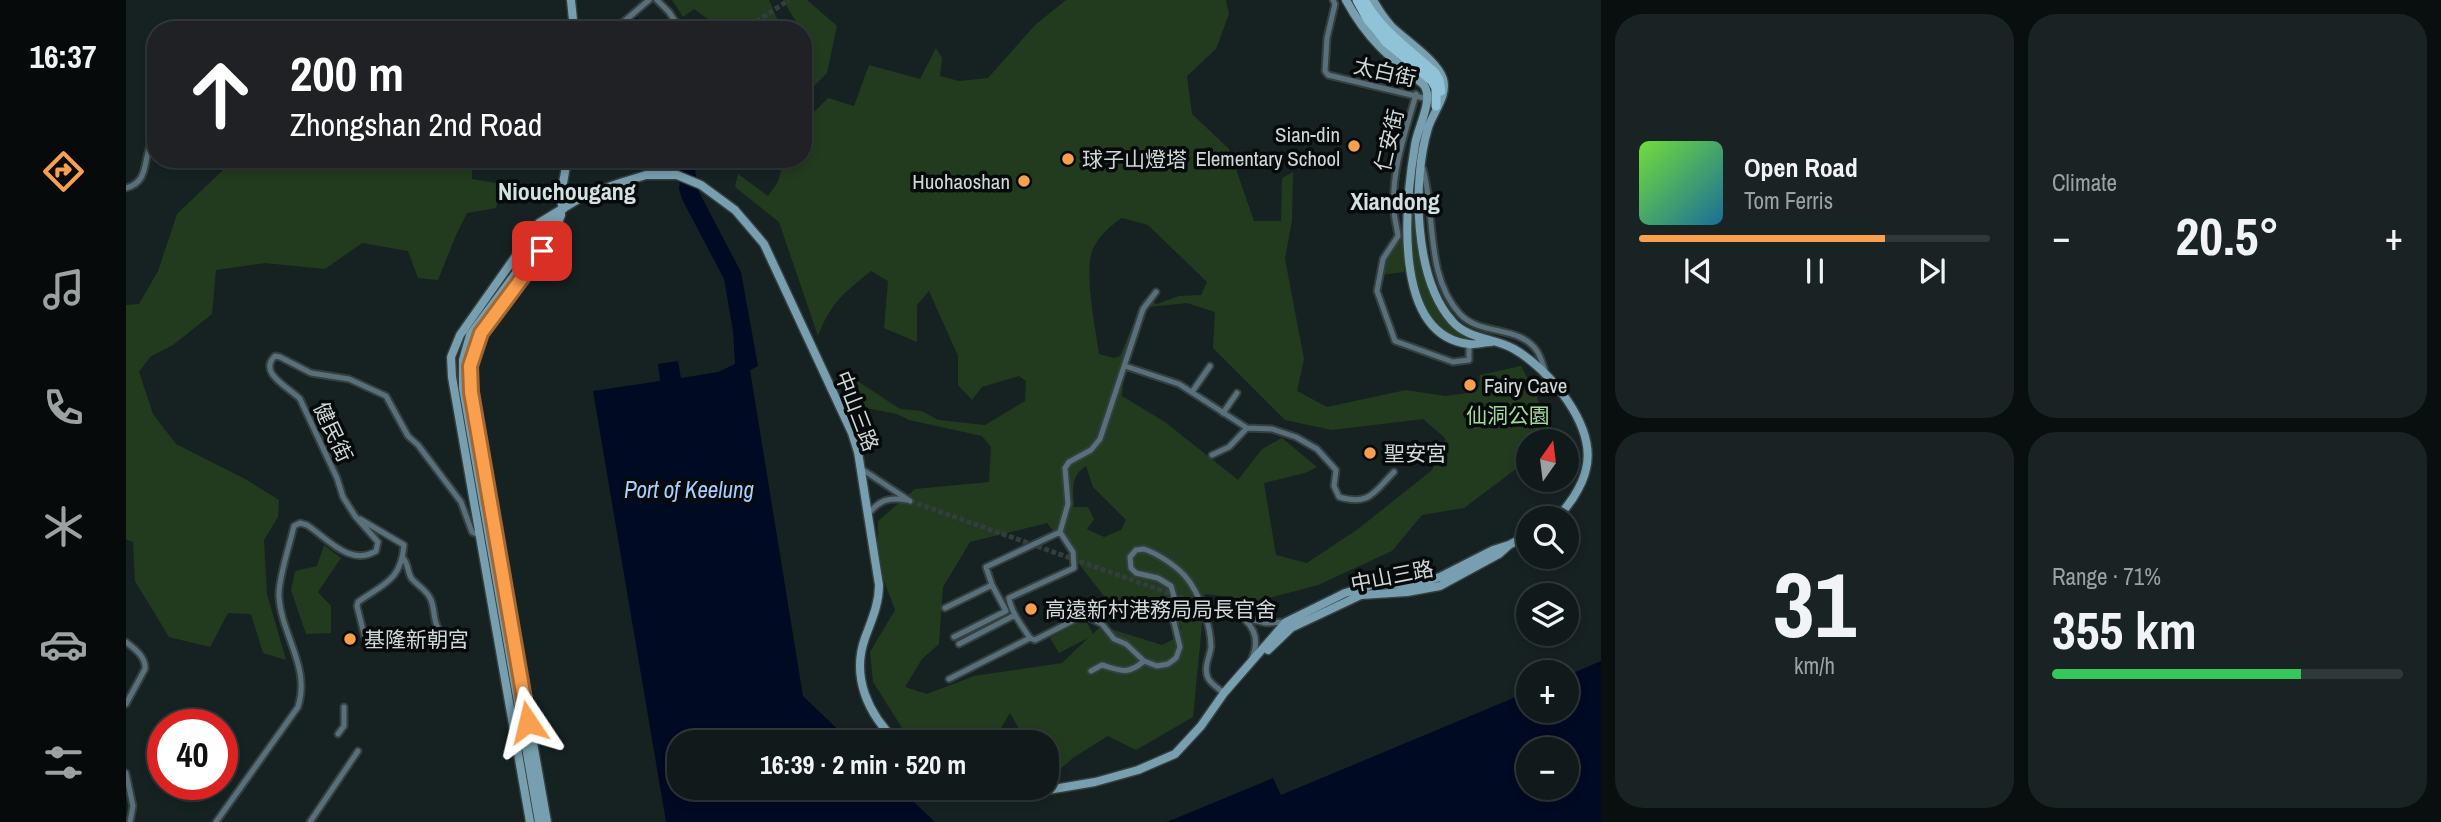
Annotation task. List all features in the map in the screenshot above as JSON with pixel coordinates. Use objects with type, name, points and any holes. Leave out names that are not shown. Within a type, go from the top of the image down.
[{"type":"main road","points":[[1357,0],[1377,32],[1396,51],[1435,73],[1441,93],[1432,102]]},
{"type":"main road","points":[[1364,0],[1391,37],[1422,67]]},
{"type":"street","points":[[571,0],[572,21]]},
{"type":"street","points":[[624,21],[649,0]]},
{"type":"street","points":[[657,0],[675,21]]},
{"type":"street","name":"太白街","points":[[1333,0],[1335,4],[1327,37],[1325,71],[1328,75],[1416,94],[1432,102]]},
{"type":"street","points":[[1346,0],[1370,38],[1388,57],[1423,84],[1432,102],[1419,174],[1421,244],[1434,290],[1452,323],[1467,332],[1511,347],[1545,371]]},
{"type":"street","points":[[1373,0],[1391,25],[1440,72],[1443,81],[1443,92],[1432,102],[1418,126],[1413,155],[1408,257],[1417,300],[1423,314],[1434,327],[1448,336],[1469,344],[1494,341]]},
{"type":"street","name":"仁安街","points":[[1416,94],[1394,189],[1398,236],[1383,259],[1377,290],[1395,341],[1453,362],[1469,360],[1469,344]]},
{"type":"street","points":[[126,188],[138,183],[143,176],[147,157]]},
{"type":"street","points":[[1421,163],[1429,189],[1435,256],[1440,275],[1454,304],[1470,322],[1522,338],[1537,350],[1545,371],[1572,409],[1581,428],[1587,450],[1587,469],[1567,506]]},
{"type":"street","points":[[539,822],[489,536],[471,392],[472,356],[481,333],[554,233],[563,209],[559,200],[566,168]]},
{"type":"street","name":"中山三路","points":[[563,209],[585,195],[623,181],[646,175],[677,175],[698,184],[735,210],[764,244],[852,433],[879,585],[879,601],[859,657],[859,673],[873,713],[887,730]]},
{"type":"street","points":[[547,822],[489,536],[453,377],[452,357],[460,335],[473,313],[539,223],[563,209]]},
{"type":"street","points":[[1156,292],[1143,309],[1100,439],[1091,450],[1071,461],[1065,468],[1068,504],[1060,532],[1073,552],[1074,568],[1009,598],[1008,602],[1030,638],[1035,640],[1084,615],[1102,624],[1114,639],[1126,644],[1144,661],[1157,666],[1168,664],[1176,658],[1180,647],[1173,618],[1175,600],[1171,586],[1158,578],[1136,573],[1130,568],[1130,557],[1136,550],[1144,549],[1184,576],[1194,592],[1210,639],[1211,648],[1206,671],[1208,678],[1224,693]]},
{"type":"street","name":"健民街","points":[[216,822],[298,707],[301,696],[302,676],[278,592],[294,526],[300,523],[307,525],[344,552],[368,555],[376,551],[378,542],[355,516],[343,497],[337,478],[300,399],[272,376],[269,362],[275,356],[291,361],[311,373],[349,379],[386,396],[408,436],[418,444],[461,502],[472,532],[489,536]]},
{"type":"street","points":[[1125,366],[1160,376],[1192,392],[1247,428],[1272,429],[1296,437],[1317,449],[1336,470],[1334,486],[1339,497],[1352,501],[1368,498],[1394,472]]},
{"type":"street","points":[[1192,392],[1210,366]]},
{"type":"street","points":[[1223,413],[1237,393]]},
{"type":"street","points":[[1212,455],[1229,447],[1247,428]]},
{"type":"street","points":[[860,468],[910,501],[891,498],[881,501],[868,514]]},
{"type":"street","points":[[355,516],[404,545],[403,558],[396,576],[358,602],[366,642]]},
{"type":"street","points":[[954,637],[1006,611],[986,567],[1060,532]]},
{"type":"street","points":[[489,536],[492,606],[530,822]]},
{"type":"street","name":"中山三路","points":[[1059,788],[1138,770],[1175,754],[1286,622],[1345,593],[1372,585],[1417,584],[1440,577],[1516,541]]},
{"type":"street","name":"中山三路","points":[[1249,664],[1291,628],[1305,620],[1361,595],[1407,592],[1440,586],[1499,554],[1509,545]]},
{"type":"street","points":[[403,558],[407,562],[410,578],[423,587],[431,599],[439,628]]},
{"type":"street","points":[[945,608],[992,585]]},
{"type":"street","points":[[1222,612],[1272,624],[1286,622]]},
{"type":"street","points":[[958,644],[1015,615]]},
{"type":"street","points":[[1243,618],[1254,630],[1256,637],[1254,654],[1249,664]]},
{"type":"street","points":[[949,679],[1030,638]]},
{"type":"street","points":[[126,642],[143,657],[145,669],[126,704]]},
{"type":"street","points":[[1091,671],[1102,665],[1121,671],[1133,670],[1144,661]]},
{"type":"street","points":[[338,734],[344,726],[344,707]]},
{"type":"street","points":[[310,822],[358,751]]},
{"type":"street","points":[[126,773],[133,806],[130,822]]},
{"type":"green space","points":[[672,0],[769,0],[778,21],[711,21],[694,9],[683,17]]},
{"type":"green space","points":[[783,0],[807,0],[837,26],[827,73],[812,88],[812,21],[796,21]]},
{"type":"green space","name":"仙洞公園","points":[[1066,0],[1226,0],[1229,14],[1216,49],[1187,76],[1192,114],[1229,149],[1254,221],[1281,221],[1282,178],[1293,172],[1292,220],[1285,259],[1304,359],[1297,391],[1327,407],[1406,390],[1445,396],[1476,392],[1480,375],[1521,366],[1536,394],[1548,429],[1516,429],[1516,469],[1464,508],[1422,515],[1392,551],[1318,585],[1258,601],[1205,594],[1193,717],[1136,750],[1108,736],[1074,757],[1059,770],[1059,730],[1020,730],[1010,713],[1000,730],[903,730],[873,682],[870,652],[895,610],[877,562],[878,521],[915,489],[989,482],[991,447],[982,436],[860,407],[850,389],[850,376],[900,409],[922,411],[938,420],[985,425],[1025,401],[1026,381],[1019,376],[982,387],[972,400],[958,385],[958,356],[929,291],[917,305],[917,342],[884,328],[888,281],[871,271],[839,299],[818,336],[779,222],[735,187],[738,174],[768,196],[778,182],[782,168],[812,168],[812,114],[828,98],[854,106],[869,65],[920,79],[936,48],[942,58],[940,76],[959,81],[988,78],[1035,25]],"holes":[[[1122,218],[1148,225],[1207,282],[1201,295],[1179,296],[1157,304],[1144,299],[1120,356],[1114,358],[1099,354],[1090,295],[1091,253],[1106,230]],[[1187,303],[1215,312],[1213,348],[1285,420],[1332,430],[1423,419],[1445,438],[1445,446],[1431,471],[1358,529],[1307,563],[1276,555],[1264,483],[1305,473],[1317,467],[1282,438],[1262,449],[1238,480],[1165,422],[1122,396],[1124,372],[1148,307]],[[1086,466],[1093,487],[1126,520],[1121,530],[1104,537],[1087,529],[1094,519],[1088,507],[1074,507],[1073,495],[1077,474]],[[1047,523],[1107,600],[1128,605],[1182,627],[1176,638],[1162,645],[1101,626],[1093,634],[1085,619],[1050,638],[1059,653],[1088,638],[1062,663],[974,676],[927,694],[905,687],[922,659],[939,644],[943,587],[970,542]]]},
{"type":"green space","points":[[472,168],[472,179],[502,184],[496,208],[467,213],[438,280],[418,278],[408,251],[362,243],[325,269],[265,263],[216,270],[212,314],[173,345],[150,357],[139,372],[153,414],[176,444],[247,480],[279,500],[278,517],[264,540],[267,594],[286,660],[263,653],[251,614],[228,613],[210,647],[169,637],[135,581],[133,542],[126,539],[126,305],[139,304],[158,271],[177,214],[224,169]]},
{"type":"green space","points":[[1414,196],[1422,264],[1432,298],[1450,325],[1477,340],[1450,334],[1435,323],[1425,309],[1413,272],[1411,252]]},
{"type":"green space","points":[[1398,238],[1404,239],[1404,272],[1381,275],[1384,259]]},
{"type":"green space","points":[[324,545],[341,558],[318,592],[331,606],[331,633],[306,634],[291,590],[295,571],[317,566]]},
{"type":"water","name":"Port of Keelung","points":[[680,168],[695,168],[699,192],[741,272],[758,366],[750,370],[803,696],[838,730],[667,730],[667,800],[912,800],[935,822],[666,822],[593,391],[660,381],[658,364],[678,361],[681,378],[718,372],[735,364],[733,331],[724,279],[679,189]]},
{"type":"water","points":[[1601,661],[1601,822],[1167,822],[1273,778],[1281,795],[1516,697],[1516,723],[1579,723],[1579,670]]},
{"type":"tunnel","points":[[758,21],[789,0]]},
{"type":"tunnel","points":[[910,501],[1222,612]]},
{"type":"place","name":"Sian-din Elementary School","points":[[1354,146]]},
{"type":"place","name":"球子山燈塔","points":[[1068,159]]},
{"type":"place","name":"Huohaoshan","points":[[1024,181]]},
{"type":"place","name":"Fairy Cave","points":[[1470,385]]},
{"type":"place","name":"聖安宮","points":[[1370,453]]},
{"type":"place","name":"高遠新村港務局局長官舍","points":[[1031,609]]},
{"type":"place","name":"基隆新朝宮","points":[[350,639]]},
{"type":"district","name":"Niouchougang","points":[[567,191]]},
{"type":"district","name":"Xiandong","points":[[1395,201]]},
{"type":"route","points":[[528,722],[471,392],[470,366],[481,333],[542,251]]}]
